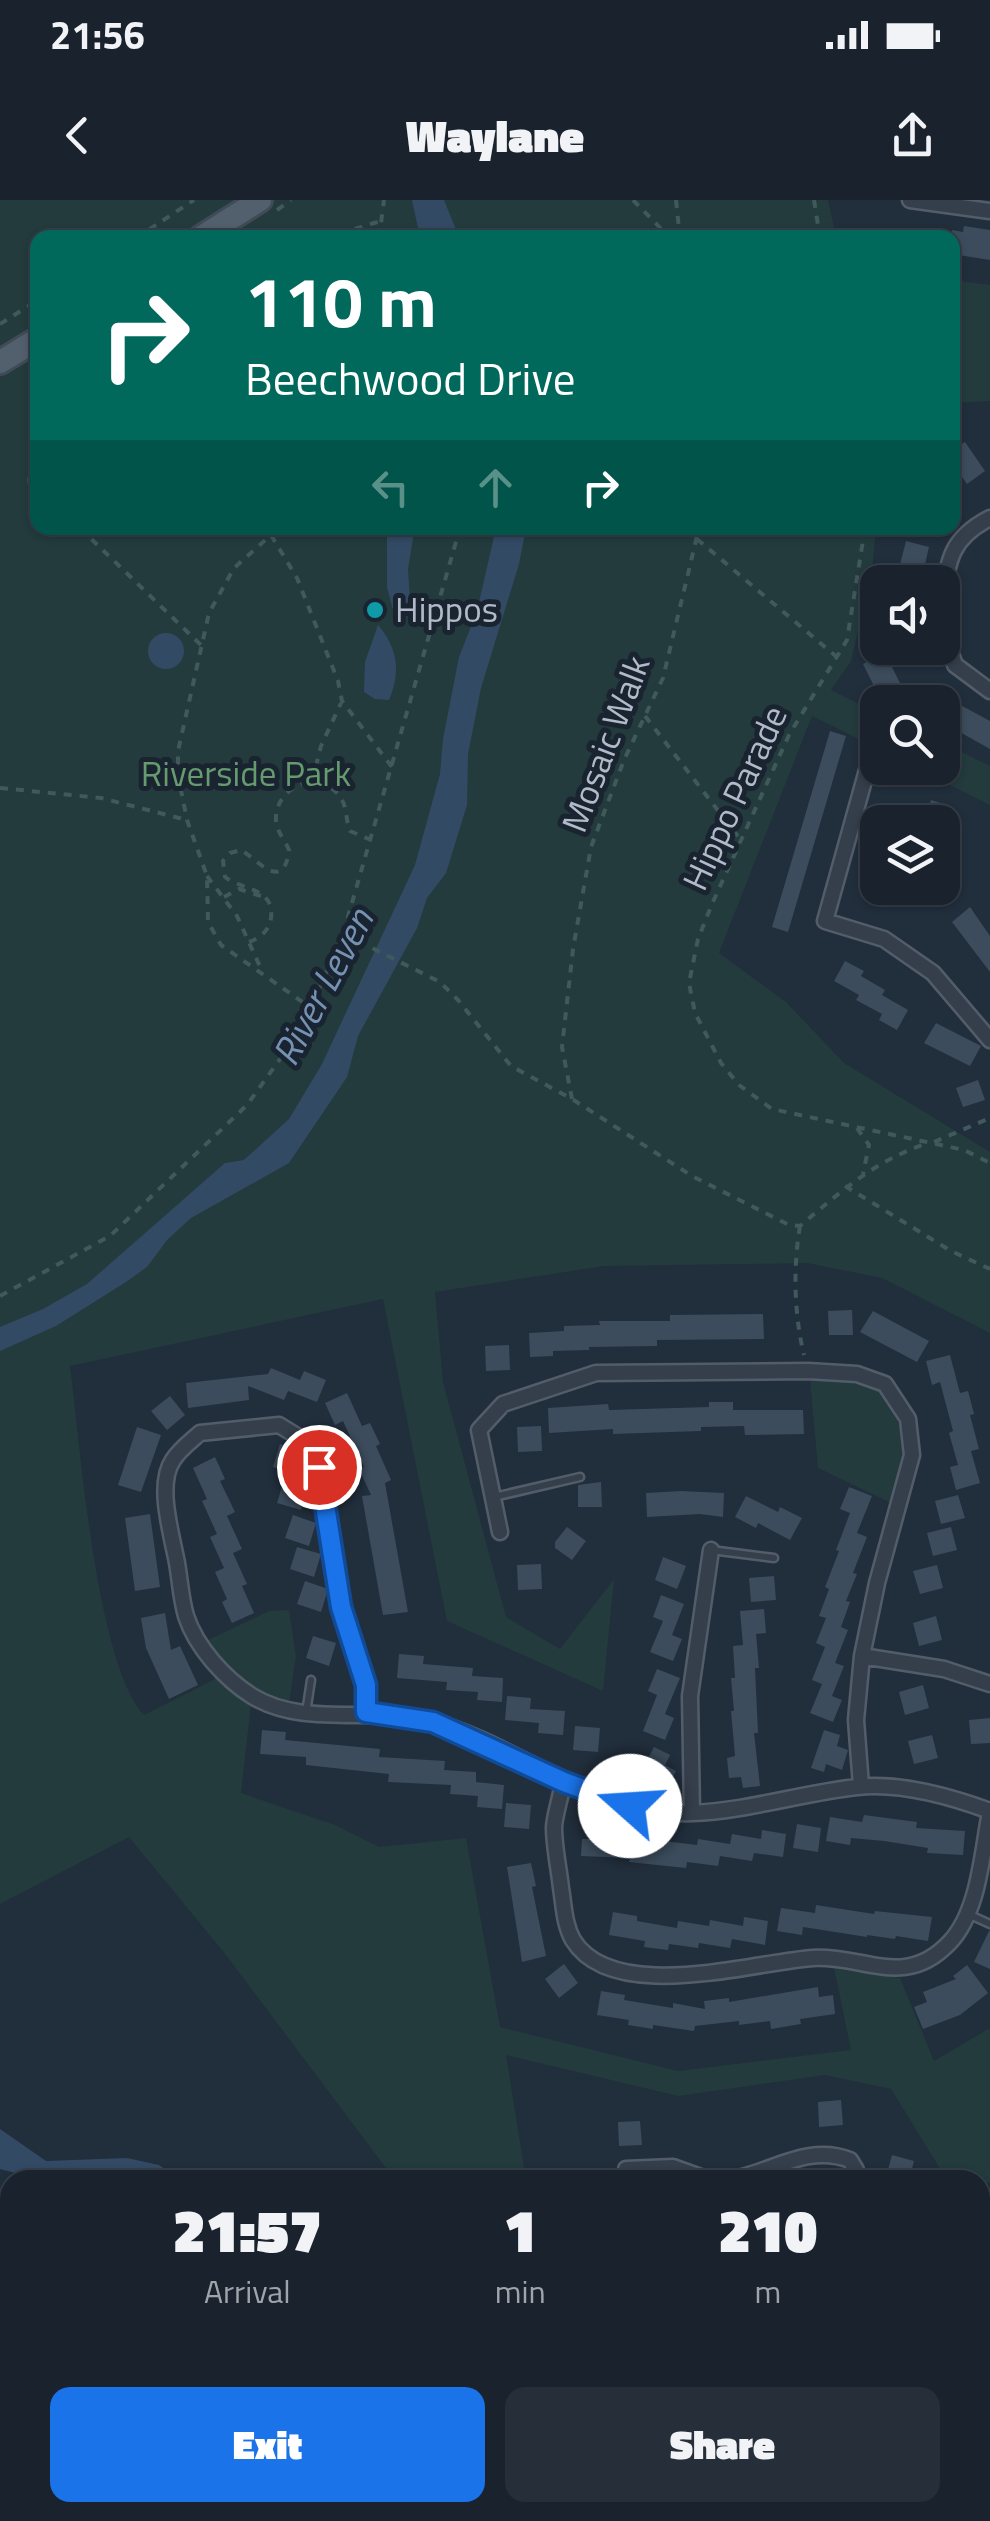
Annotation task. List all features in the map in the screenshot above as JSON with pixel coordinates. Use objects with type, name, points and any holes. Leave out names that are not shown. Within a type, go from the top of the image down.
[{"type":"main road","points":[[213,230],[260,200]]},
{"type":"main road","points":[[0,362],[30,343]]},
{"type":"street","points":[[910,200],[990,211]]},
{"type":"street","points":[[948,565],[967,530],[990,518]]},
{"type":"street","points":[[956,665],[990,691]]},
{"type":"street","points":[[863,785],[824,921],[884,939],[933,972],[990,1040]]},
{"type":"street","points":[[500,1532],[479,1430],[503,1404],[596,1372],[808,1371],[857,1374],[885,1384],[908,1419],[912,1455],[877,1582],[862,1656],[856,1720],[861,1786]]},
{"type":"street","points":[[366,1712],[366,1685],[341,1607],[324,1489],[313,1446],[279,1425],[200,1433],[171,1462],[165,1498],[186,1618],[212,1660],[249,1695],[269,1706],[306,1713],[366,1712],[433,1722],[564,1782],[630,1806],[692,1814],[861,1786],[912,1790],[960,1800],[990,1812],[966,1914],[951,1941],[910,1968],[880,1968],[812,1958],[674,1976],[608,1968],[574,1942],[565,1920],[554,1827],[564,1782]]},
{"type":"street","points":[[692,1814],[690,1696],[711,1550]]},
{"type":"street","points":[[862,1656],[944,1669],[990,1684]]},
{"type":"street","points":[[768,2170],[801,2156],[850,2160],[856,2170]]},
{"type":"street","points":[[626,2170],[685,2170]]},
{"type":"lane","points":[[493,1497],[580,1477]]},
{"type":"lane","points":[[711,1550],[774,1558]]},
{"type":"lane","points":[[306,1713],[310,1680]]},
{"type":"lane","points":[[966,1914],[990,1924]]},
{"type":"path","points":[[148,230],[194,200]]},
{"type":"path","points":[[380,230],[384,200]]},
{"type":"path","points":[[633,200],[662,230]]},
{"type":"path","points":[[676,200],[679,230]]},
{"type":"path","points":[[814,200],[819,230]]},
{"type":"path","points":[[349,230],[381,220]]},
{"type":"path","points":[[0,324],[30,305]]},
{"type":"path","points":[[87,535],[203,647]]},
{"type":"path","points":[[311,1008],[214,938],[208,922],[207,876],[187,820],[178,775],[178,752],[209,614],[234,568],[271,535],[296,578],[338,681],[342,701],[392,767]]},
{"type":"path","points":[[0,1296],[110,1236],[246,1105],[285,1052],[311,1008],[343,934],[458,535]]},
{"type":"path","name":"Mosaic Walk","points":[[572,1099],[562,1046],[592,847],[624,760],[663,678],[698,535]]},
{"type":"path","name":"Hippo Parade","points":[[855,1127],[772,1109],[739,1086],[721,1062],[696,1014],[689,982],[698,939],[789,735],[847,640],[864,535]]},
{"type":"path","points":[[697,540],[838,658]]},
{"type":"path","points":[[312,782],[320,746],[342,701]]},
{"type":"path","points":[[645,716],[741,840]]},
{"type":"path","points":[[249,942],[269,926],[270,908],[264,896],[253,888],[229,881],[223,872],[223,862],[230,853],[240,850],[265,870],[277,870],[284,865],[289,850],[276,822],[279,805],[294,786],[312,782],[334,790],[345,805],[350,832],[371,840]]},
{"type":"path","points":[[0,788],[101,798],[187,820]]},
{"type":"path","points":[[207,876],[224,897],[262,974]]},
{"type":"path","points":[[224,897],[239,889],[264,896]]},
{"type":"path","points":[[343,934],[426,972],[458,1000],[510,1066],[572,1099],[650,1152],[723,1194],[789,1225],[800,1226]]},
{"type":"path","points":[[808,1371],[800,1338],[797,1296],[795,1253],[800,1226],[862,1174],[990,1118]]},
{"type":"path","points":[[855,1127],[964,1150],[990,1163]]},
{"type":"path","points":[[855,1127],[868,1145],[862,1174]]},
{"type":"path","points":[[845,1186],[990,1269]]},
{"type":"green space","name":"Riverside Park","points":[[0,200],[828,200],[834,230],[30,230],[30,535],[875,535],[873,565],[860,565],[860,623],[851,661],[831,690],[860,704],[860,740],[812,716],[719,953],[786,1002],[844,1063],[990,1152],[990,1333],[882,1278],[807,1263],[604,1266],[435,1292],[443,1382],[506,1617],[560,1649],[614,1579],[603,1691],[447,1621],[383,1299],[70,1366],[102,1602],[127,1688],[144,1715],[217,1678],[251,1705],[241,1793],[335,1825],[379,1847],[466,1838],[500,2027],[678,2071],[851,2050],[834,1968],[900,1978],[934,2061],[990,2028],[990,2170],[941,2170],[891,2089],[825,2075],[678,2096],[506,2055],[524,2170],[387,2170],[226,1955],[129,1837],[0,1904]]},
{"type":"green space","points":[[960,281],[990,285],[990,401],[960,403]]},
{"type":"green space","points":[[960,751],[990,766],[990,805],[950,785],[960,785]]},
{"type":"green space","points":[[810,1380],[854,1383],[880,1392],[901,1427],[904,1456],[891,1503],[818,1468]]},
{"type":"green space","points":[[289,1610],[296,1656],[289,1704],[242,1680],[208,1640],[269,1611]]},
{"type":"water","points":[[412,200],[444,200],[456,230],[418,230]]},
{"type":"water","points":[[387,535],[414,535],[408,569],[410,601],[393,610],[387,587]]},
{"type":"water","points":[[494,535],[525,535],[481,688],[468,754],[467,805],[446,873],[427,898],[417,928],[358,1036],[347,1077],[289,1163],[191,1218],[167,1240],[147,1267],[126,1282],[56,1326],[0,1351],[0,1327],[87,1284],[225,1163],[244,1160],[289,1119],[322,1064],[415,865],[440,774],[459,657],[477,611]]},
{"type":"water","points":[[378,625],[396,661],[389,700],[375,699],[364,692],[365,662]]},
{"type":"water","points":[[166,633],[179,638],[184,651],[179,664],[166,669],[153,664],[148,651],[153,638]]},
{"type":"water","points":[[0,2129],[46,2161],[127,2158],[166,2170],[4,2170],[0,2169]]},
{"type":"building","points":[[964,226],[990,230],[990,260],[960,255],[960,231]]},
{"type":"building","points":[[965,442],[985,471],[967,484],[960,474],[960,445]]},
{"type":"building","points":[[906,541],[929,547],[925,565],[900,565]]},
{"type":"building","points":[[864,665],[891,665],[901,685],[874,685]]},
{"type":"building","points":[[960,705],[990,721],[990,749],[960,732]]},
{"type":"building","points":[[830,731],[846,736],[788,932],[772,927]]},
{"type":"building","points":[[970,907],[990,936],[990,972],[952,922]]},
{"type":"building","points":[[845,961],[864,971],[861,976],[885,990],[882,995],[908,1010],[897,1030],[879,1020],[882,1014],[856,1000],[859,995],[834,981]]},
{"type":"building","points":[[936,1023],[981,1046],[970,1066],[924,1043]]},
{"type":"building","points":[[978,1080],[985,1100],[963,1107],[956,1088]]},
{"type":"building","points":[[852,1310],[853,1335],[829,1335],[828,1311]]},
{"type":"building","points":[[873,1311],[929,1341],[917,1362],[860,1332]]},
{"type":"building","points":[[763,1314],[764,1339],[657,1340],[657,1346],[589,1347],[530,1357],[529,1333],[564,1331],[564,1326],[600,1325],[599,1321],[670,1321],[670,1315]]},
{"type":"building","points":[[509,1345],[510,1370],[486,1371],[485,1346]]},
{"type":"building","points":[[950,1355],[960,1393],[968,1391],[979,1449],[971,1451],[980,1483],[956,1490],[950,1467],[958,1465],[949,1433],[953,1431],[940,1382],[932,1385],[926,1361]]},
{"type":"building","points":[[271,1368],[300,1380],[304,1371],[326,1380],[317,1402],[288,1391],[284,1400],[248,1386],[249,1400],[188,1408],[186,1383],[268,1374]]},
{"type":"building","points":[[347,1393],[362,1426],[370,1423],[391,1480],[385,1483],[408,1612],[383,1615],[362,1496],[371,1495],[359,1469],[364,1467],[343,1421],[335,1425],[325,1403]]},
{"type":"building","points":[[170,1396],[185,1415],[167,1430],[151,1411]]},
{"type":"building","points":[[709,1402],[733,1402],[733,1410],[803,1410],[804,1434],[745,1435],[744,1426],[701,1427],[701,1431],[613,1434],[613,1429],[549,1433],[548,1408],[608,1404],[609,1410],[709,1407]]},
{"type":"building","points":[[541,1426],[542,1451],[518,1452],[517,1427]]},
{"type":"building","points":[[137,1427],[161,1435],[141,1492],[118,1485]]},
{"type":"building","points":[[280,1444],[303,1453],[297,1474],[273,1467]]},
{"type":"building","points":[[215,1457],[225,1479],[220,1481],[235,1512],[227,1516],[242,1549],[233,1553],[254,1613],[232,1623],[215,1572],[224,1568],[210,1537],[217,1534],[193,1468]]},
{"type":"building","points":[[284,1480],[308,1487],[301,1510],[277,1503]]},
{"type":"building","points":[[601,1482],[602,1507],[578,1507],[578,1485]]},
{"type":"building","points":[[849,1487],[872,1496],[857,1533],[867,1537],[853,1573],[857,1574],[841,1627],[848,1630],[835,1663],[844,1666],[832,1696],[842,1700],[833,1722],[810,1713],[822,1684],[812,1680],[825,1647],[816,1643],[826,1618],[819,1616],[850,1513],[840,1509]]},
{"type":"building","points":[[646,1493],[724,1493],[723,1517],[647,1517]]},
{"type":"building","points":[[958,1495],[965,1518],[941,1524],[935,1501]]},
{"type":"building","points":[[746,1496],[778,1512],[780,1507],[802,1518],[790,1540],[758,1523],[756,1528],[735,1517]]},
{"type":"building","points":[[150,1514],[160,1587],[135,1591],[125,1518]]},
{"type":"building","points":[[293,1515],[316,1523],[309,1546],[285,1538]]},
{"type":"building","points":[[567,1527],[586,1541],[572,1560],[555,1548]]},
{"type":"building","points":[[951,1527],[957,1550],[933,1556],[927,1533]]},
{"type":"building","points":[[297,1547],[321,1554],[314,1577],[290,1569]]},
{"type":"building","points":[[663,1557],[686,1566],[677,1589],[655,1580]]},
{"type":"building","points":[[541,1564],[542,1589],[518,1590],[517,1565]]},
{"type":"building","points":[[937,1565],[943,1588],[920,1594],[913,1571]]},
{"type":"building","points":[[774,1576],[776,1600],[751,1602],[749,1578]]},
{"type":"building","points":[[305,1581],[328,1589],[321,1612],[297,1604]]},
{"type":"building","points":[[661,1595],[684,1604],[672,1635],[682,1639],[673,1661],[650,1652],[663,1621],[653,1617]]},
{"type":"building","points":[[764,1609],[766,1633],[756,1634],[759,1668],[755,1668],[758,1733],[754,1733],[760,1786],[743,1788],[741,1777],[729,1778],[727,1758],[735,1756],[731,1711],[733,1646],[743,1645],[740,1611]]},
{"type":"building","points":[[165,1613],[171,1650],[180,1646],[198,1685],[169,1699],[146,1648],[141,1618]]},
{"type":"building","points":[[936,1616],[942,1640],[919,1646],[913,1623]]},
{"type":"building","points":[[313,1636],[336,1643],[329,1666],[306,1658]]},
{"type":"building","points":[[399,1654],[424,1656],[423,1664],[473,1668],[472,1676],[503,1678],[502,1702],[477,1700],[478,1692],[446,1690],[447,1682],[397,1678]]},
{"type":"building","points":[[657,1669],[680,1678],[665,1714],[674,1718],[665,1740],[643,1731],[657,1695],[648,1691]]},
{"type":"building","points":[[923,1685],[929,1708],[905,1715],[899,1692]]},
{"type":"building","points":[[507,1696],[531,1698],[530,1709],[565,1711],[563,1735],[538,1733],[539,1723],[505,1720]]},
{"type":"building","points":[[990,1718],[990,1743],[971,1744],[969,1720]]},
{"type":"building","points":[[575,1726],[600,1728],[598,1752],[573,1750]]},
{"type":"building","points":[[262,1730],[286,1732],[285,1740],[380,1749],[379,1757],[445,1761],[444,1770],[476,1772],[476,1782],[504,1785],[502,1809],[477,1807],[478,1796],[450,1794],[451,1785],[388,1782],[389,1774],[306,1765],[306,1757],[260,1754]]},
{"type":"building","points":[[824,1730],[840,1735],[837,1746],[848,1750],[842,1770],[826,1764],[824,1772],[811,1768]]},
{"type":"building","points":[[932,1735],[938,1758],[914,1764],[908,1741]]},
{"type":"building","points":[[654,1747],[670,1755],[665,1765],[676,1771],[666,1789],[652,1782],[648,1790],[635,1783]]},
{"type":"building","points":[[506,1803],[531,1805],[529,1829],[504,1827]]},
{"type":"building","points":[[864,1815],[917,1822],[916,1828],[965,1831],[963,1855],[927,1853],[928,1848],[884,1841],[851,1838],[850,1845],[826,1841],[830,1817],[862,1822]]},
{"type":"building","points":[[797,1824],[821,1828],[818,1852],[793,1848]]},
{"type":"building","points":[[594,1827],[615,1827],[614,1835],[697,1845],[698,1839],[730,1844],[732,1834],[761,1839],[762,1830],[786,1834],[783,1857],[754,1853],[752,1861],[720,1856],[718,1866],[687,1862],[686,1868],[629,1862],[630,1858],[581,1856],[582,1839],[593,1839]]},
{"type":"building","points":[[531,1863],[546,1956],[522,1962],[507,1867]]},
{"type":"building","points":[[816,1905],[932,1917],[928,1941],[803,1927],[802,1935],[777,1931],[781,1908],[815,1913]]},
{"type":"building","points":[[613,1912],[677,1928],[678,1921],[709,1926],[710,1920],[743,1926],[744,1917],[768,1921],[765,1945],[732,1939],[730,1948],[699,1943],[698,1948],[669,1944],[668,1950],[644,1947],[645,1941],[609,1935]]},
{"type":"building","points":[[990,1931],[990,1969],[974,1962]]},
{"type":"building","points":[[564,1964],[578,1983],[559,1998],[545,1979]]},
{"type":"building","points":[[967,1965],[988,1993],[960,2015],[923,2029],[914,2007],[927,2002],[923,1992],[956,1979],[953,1976]]},
{"type":"building","points":[[818,1987],[819,1997],[833,1995],[835,2014],[800,2019],[801,2024],[771,2029],[770,2021],[739,2025],[739,2021],[695,2026],[694,2031],[653,2025],[653,2029],[597,2015],[601,1991],[625,1995],[624,2000],[705,2009],[704,2001],[729,1998],[729,2002]]},
{"type":"building","points":[[841,2100],[843,2125],[819,2127],[818,2102]]},
{"type":"building","points":[[640,2121],[642,2145],[619,2146],[618,2122]]},
{"type":"building","points":[[892,2155],[914,2161],[912,2170],[888,2170]]},
{"type":"place","name":"Hippos","points":[[375,610]]},
{"type":"route","points":[[319,1467],[341,1607],[366,1685],[366,1712],[433,1722],[564,1782],[630,1806]]},
{"type":"water label","name":"River Leven","points":[[323,987]]}]
